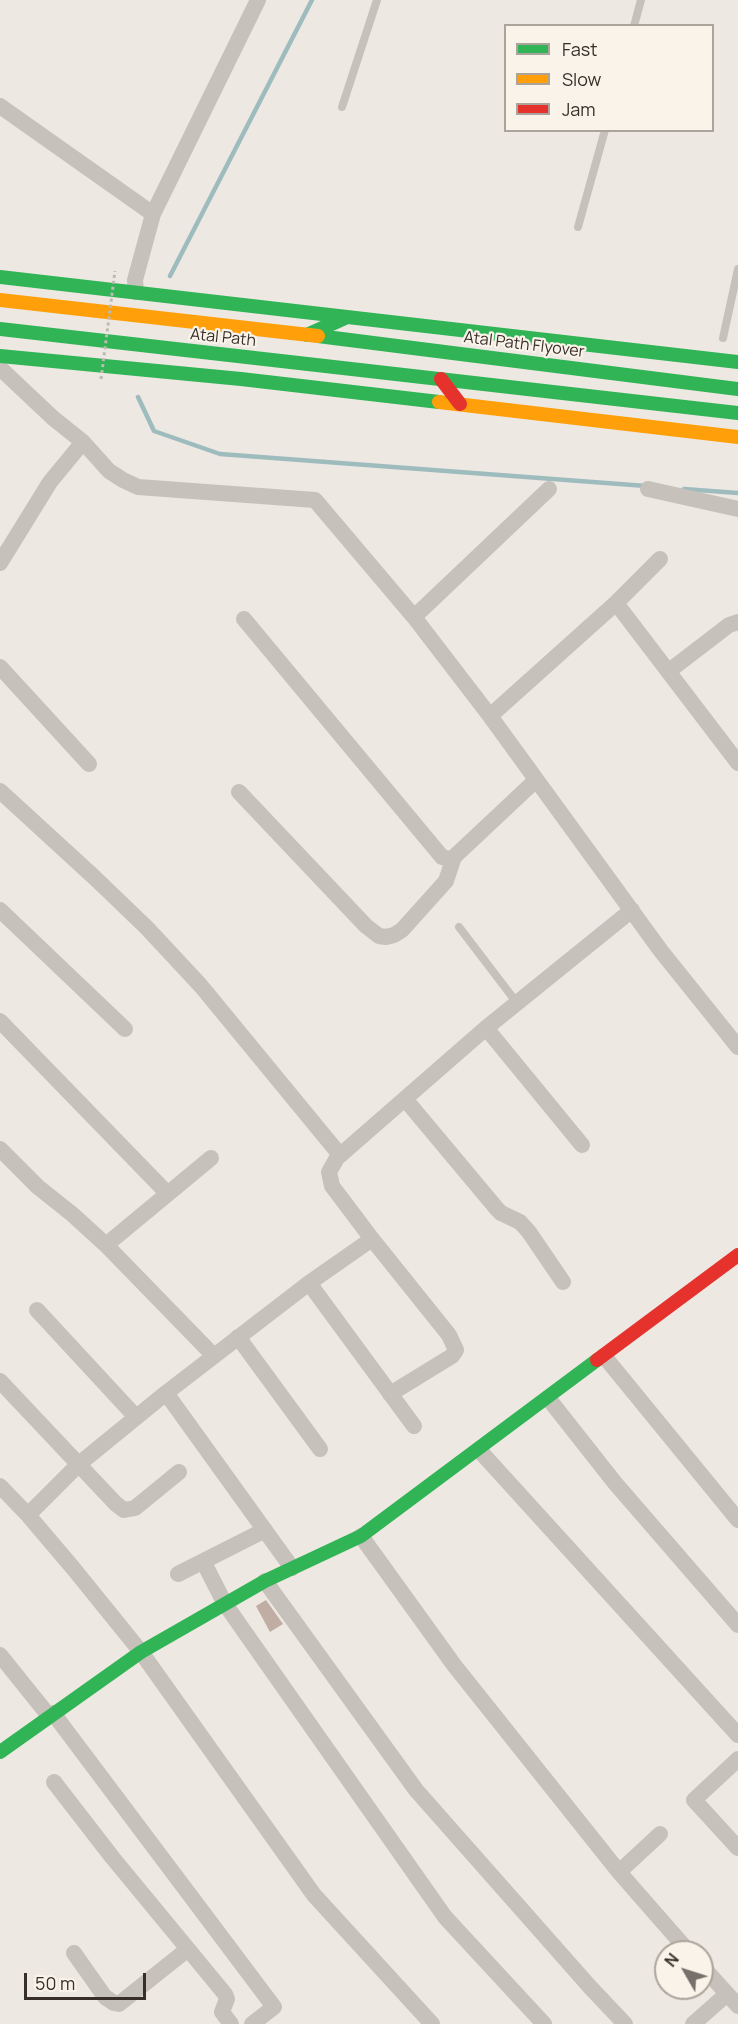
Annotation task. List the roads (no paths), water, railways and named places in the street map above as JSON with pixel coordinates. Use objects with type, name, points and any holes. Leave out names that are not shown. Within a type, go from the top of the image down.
[{"type":"street","points":[[136,292],[135,280],[153,214],[258,0]]},
{"type":"street","points":[[0,106],[153,214]]},
{"type":"street","points":[[0,277],[738,362]]},
{"type":"street","name":"Atal Path Flyover","points":[[0,300],[372,342],[738,389]]},
{"type":"street","points":[[306,336],[347,317]]},
{"type":"street","name":"Atal Path","points":[[0,329],[441,379]]},
{"type":"street","points":[[0,356],[241,379],[738,437]]},
{"type":"street","points":[[0,368],[82,442],[109,471],[138,487],[315,500],[414,617],[490,716],[661,951],[738,1047]]},
{"type":"street","points":[[441,379],[460,404]]},
{"type":"street","points":[[441,379],[738,413]]},
{"type":"street","points":[[0,562],[50,482],[82,442]]},
{"type":"street","points":[[414,617],[549,489]]},
{"type":"street","points":[[648,489],[738,509]]},
{"type":"street","points":[[490,716],[616,603],[660,559]]},
{"type":"street","points":[[616,603],[738,763]]},
{"type":"street","points":[[244,619],[439,853],[446,858],[454,857]]},
{"type":"street","points":[[669,671],[729,625],[738,622]]},
{"type":"street","points":[[0,667],[89,764]]},
{"type":"street","points":[[238,792],[366,926],[379,936],[386,938],[402,930],[446,881],[454,857],[536,780]]},
{"type":"street","points":[[0,791],[147,928],[201,986],[340,1155]]},
{"type":"street","points":[[0,910],[125,1029]]},
{"type":"street","points":[[390,1394],[452,1356],[456,1350],[449,1335],[332,1186],[329,1178],[332,1166],[340,1155],[486,1028],[632,910]]},
{"type":"street","points":[[0,1021],[168,1194]]},
{"type":"street","points":[[486,1028],[582,1145]]},
{"type":"street","points":[[405,1099],[496,1209],[501,1214],[519,1222],[529,1232],[563,1282]]},
{"type":"street","points":[[0,1149],[38,1187],[106,1245],[214,1356]]},
{"type":"street","points":[[106,1245],[211,1158]]},
{"type":"street","points":[[28,1515],[80,1464],[136,1417],[309,1283],[372,1239]]},
{"type":"street","points":[[0,1752],[141,1652],[265,1581],[361,1536],[738,1256]]},
{"type":"street","points":[[309,1283],[414,1426]]},
{"type":"street","points":[[37,1310],[136,1417]]},
{"type":"street","points":[[238,1337],[320,1449]]},
{"type":"street","points":[[604,1356],[738,1520]]},
{"type":"street","points":[[0,1381],[124,1510],[129,1511],[135,1508],[180,1472]]},
{"type":"street","points":[[166,1393],[292,1568]]},
{"type":"street","points":[[548,1398],[615,1483],[738,1625]]},
{"type":"street","points":[[479,1450],[738,1735]]},
{"type":"street","points":[[0,1486],[28,1515],[141,1652],[314,1895],[432,2024]]},
{"type":"street","points":[[178,1574],[204,1563],[265,1530]]},
{"type":"street","points":[[361,1536],[454,1665],[619,1872],[678,1940]]},
{"type":"street","points":[[204,1563],[225,1604],[445,1917],[544,2024]]},
{"type":"street","points":[[265,1581],[416,1790],[625,2024]]},
{"type":"street","points":[[0,1655],[51,1714],[274,2007],[252,2024]]},
{"type":"street","points":[[738,1758],[694,1800],[738,1848]]},
{"type":"street","points":[[54,1782],[112,1857],[225,1994],[227,1999],[222,2012],[231,2024]]},
{"type":"street","points":[[619,1872],[660,1834]]},
{"type":"street","points":[[74,1953],[105,1997],[119,2004],[188,1949]]},
{"type":"street","points":[[693,2024],[733,2000],[714,1979]]},
{"type":"lane","points":[[342,107],[377,0]]},
{"type":"lane","points":[[635,24],[641,0]]},
{"type":"lane","points":[[578,227],[604,132]]},
{"type":"lane","points":[[723,338],[738,268]]},
{"type":"lane","points":[[459,927],[517,1003]]},
{"type":"waterway","points":[[170,276],[312,0]]},
{"type":"waterway","points":[[138,397],[154,431],[220,454],[646,486]]},
{"type":"waterway","points":[[684,489],[738,493]]}]
